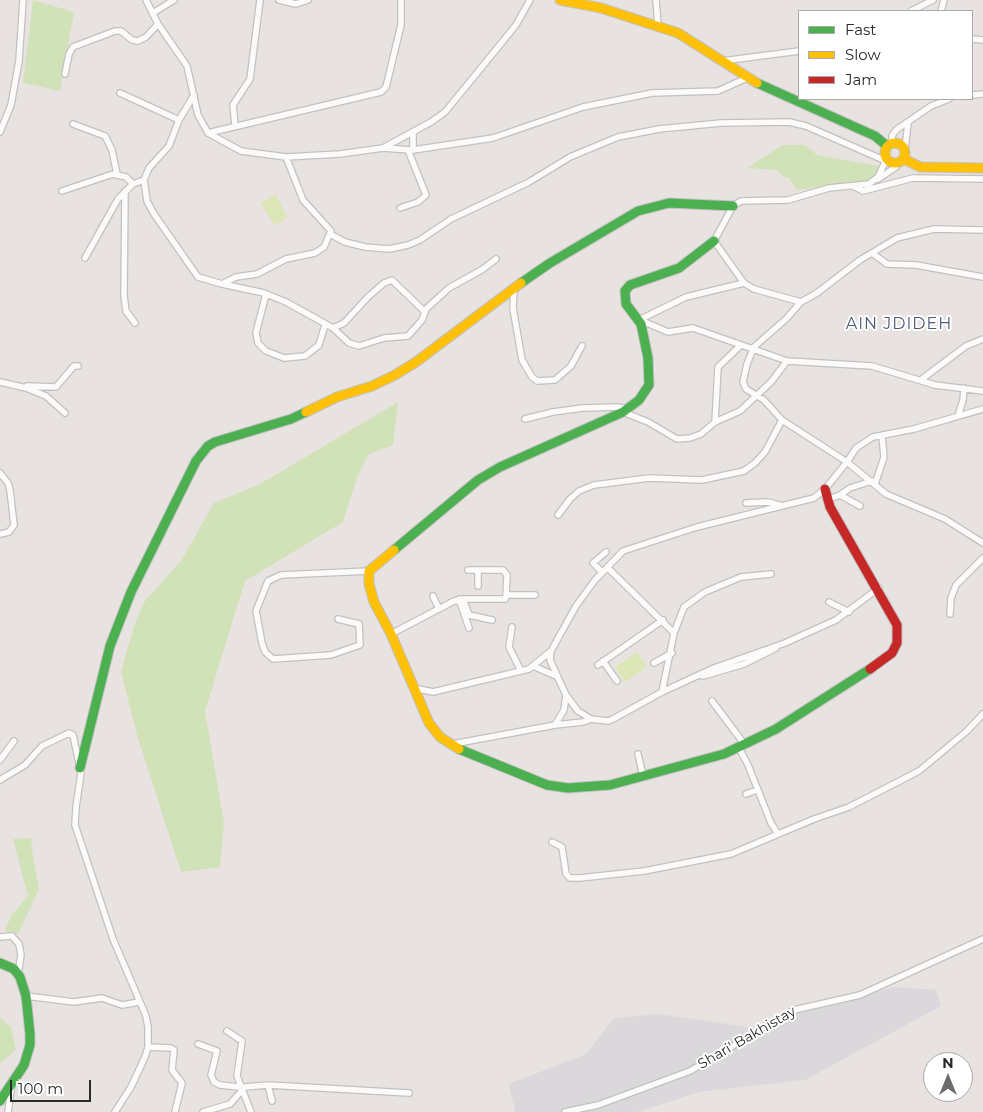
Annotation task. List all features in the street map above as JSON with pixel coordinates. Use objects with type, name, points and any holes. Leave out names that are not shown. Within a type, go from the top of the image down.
[{"type":"street","points":[[0,132],[11,105],[19,61],[23,0]]},
{"type":"street","points":[[146,0],[158,24],[187,66],[198,115],[208,133],[241,151],[286,157],[340,154],[383,148],[411,150],[493,138],[567,112],[633,96],[674,90],[718,91],[747,78]]},
{"type":"street","points":[[153,13],[174,0]]},
{"type":"street","points":[[235,125],[233,105],[250,80],[260,0]]},
{"type":"street","points":[[279,0],[296,4],[308,0]]},
{"type":"street","points":[[208,133],[235,125],[380,92],[386,87],[401,25],[401,0]]},
{"type":"street","points":[[383,148],[445,112],[516,25],[530,0]]},
{"type":"street","points":[[560,0],[601,8],[658,25],[687,37],[747,78],[875,136],[889,145],[901,144],[902,157]]},
{"type":"street","points":[[656,0],[658,25]]},
{"type":"street","points":[[913,10],[933,0]]},
{"type":"street","points":[[65,74],[69,54],[73,47],[115,31],[121,31],[132,40],[138,41],[158,24]]},
{"type":"street","points":[[722,61],[798,51]]},
{"type":"street","points":[[120,93],[179,120]]},
{"type":"street","points":[[194,95],[179,120],[169,146],[149,168],[144,180],[147,201],[194,274],[203,279],[266,294],[333,328],[348,343],[359,346],[384,338],[408,336],[422,320],[424,312],[449,288],[470,278],[496,259]]},
{"type":"street","points":[[874,181],[886,160],[885,154],[894,132],[931,106],[946,100]]},
{"type":"street","points":[[330,234],[345,242],[365,247],[389,249],[408,245],[420,240],[451,219],[529,182],[570,157],[618,137],[659,129],[721,123],[789,122],[806,126],[891,162],[902,157]]},
{"type":"street","points":[[908,123],[902,157],[896,167],[874,181],[853,186],[829,188],[788,200],[741,201],[733,206],[714,241],[679,268],[626,288],[624,298],[631,313],[639,320],[668,332],[693,328],[787,361],[872,366],[935,384],[983,391]]},
{"type":"street","points":[[73,124],[105,136],[112,150],[118,174]]},
{"type":"street","points":[[400,208],[418,202],[426,195],[411,150],[412,132]]},
{"type":"street","points":[[222,284],[236,277],[257,274],[286,259],[315,253],[324,247],[330,230],[303,200],[286,157]]},
{"type":"street","points":[[902,157],[920,167],[980,169]]},
{"type":"street","points":[[62,191],[107,175],[118,174],[126,177],[134,184]]},
{"type":"street","points":[[853,186],[863,191],[913,178],[983,179]]},
{"type":"street","points":[[85,258],[111,209],[125,191],[134,184],[144,180]]},
{"type":"street","points":[[125,191],[124,296],[126,311],[135,323]]},
{"type":"street","points":[[80,768],[110,646],[130,592],[196,461],[204,450],[215,442],[291,419],[337,396],[372,386],[395,375],[416,362],[550,263],[638,211],[669,203],[733,206]]},
{"type":"street","points":[[983,230],[959,228],[914,232],[897,238],[872,253],[850,267],[817,293],[801,302],[786,319],[753,349],[743,382],[746,389],[764,400],[782,420],[847,462],[886,494],[946,520],[983,543]]},
{"type":"street","points":[[714,241],[744,284],[767,294],[801,302]]},
{"type":"street","points":[[872,253],[887,264],[916,265],[983,277]]},
{"type":"street","points":[[333,328],[344,323],[368,297],[384,283],[392,280],[424,312]]},
{"type":"street","points":[[639,320],[686,297],[744,284]]},
{"type":"street","points":[[514,289],[512,308],[522,360],[532,377],[537,381],[556,380],[571,366],[582,346]]},
{"type":"street","points":[[266,294],[256,334],[258,343],[266,351],[284,358],[305,356],[319,345],[325,325]]},
{"type":"street","points":[[639,320],[648,358],[649,385],[640,400],[626,411],[500,467],[478,480],[369,571],[370,592],[391,634],[429,724],[440,737],[463,752],[557,787],[604,787],[724,754],[776,729],[892,653],[897,643],[897,626],[879,588],[826,500],[825,490]]},
{"type":"street","points":[[922,379],[966,346],[983,339]]},
{"type":"street","points":[[715,422],[718,367],[741,345]]},
{"type":"street","points":[[525,419],[553,412],[583,408],[626,411],[677,439],[690,438],[702,434],[715,422],[740,411],[771,382],[787,361]]},
{"type":"street","points":[[0,382],[23,386],[56,387],[74,366],[78,366]]},
{"type":"street","points":[[23,386],[46,396],[65,413]]},
{"type":"street","points":[[958,416],[963,400],[964,388]]},
{"type":"street","points":[[413,687],[433,692],[521,671],[533,666],[551,651],[581,599],[604,569],[623,552],[697,527],[814,498],[825,490],[847,462],[850,454],[866,441],[983,409]]},
{"type":"street","points":[[558,515],[570,499],[579,491],[594,485],[649,478],[702,480],[744,470],[755,463],[765,452],[782,420]]},
{"type":"street","points":[[873,483],[884,457],[882,436]]},
{"type":"street","points":[[0,474],[8,483],[10,490],[14,525],[9,532],[0,534]]},
{"type":"street","points":[[826,500],[840,495],[850,488],[873,483]]},
{"type":"street","points":[[840,495],[860,506]]},
{"type":"street","points":[[746,502],[768,502],[782,506]]},
{"type":"street","points":[[606,552],[593,563],[604,569],[663,620],[674,633]]},
{"type":"street","points":[[950,614],[950,598],[956,585],[983,558]]},
{"type":"street","points":[[391,634],[461,599],[504,599],[507,595],[507,575],[502,570],[468,570]]},
{"type":"street","points":[[478,570],[478,586]]},
{"type":"street","points":[[338,618],[359,624],[360,645],[331,655],[273,659],[265,652],[256,611],[268,581],[281,575],[369,571]]},
{"type":"street","points":[[662,692],[672,653],[674,633],[684,607],[704,592],[741,577],[771,574]]},
{"type":"street","points":[[551,651],[550,660],[556,676],[566,695],[578,711],[591,719],[608,721],[694,677],[741,657],[785,643],[849,612],[879,588]]},
{"type":"street","points":[[507,595],[535,595]]},
{"type":"street","points":[[433,596],[439,609]]},
{"type":"street","points":[[461,599],[469,615],[492,620]]},
{"type":"street","points":[[461,599],[469,628]]},
{"type":"street","points":[[828,602],[849,612]]},
{"type":"street","points":[[617,681],[601,663],[663,620]]},
{"type":"street","points":[[512,627],[509,647],[521,671]]},
{"type":"street","points":[[654,663],[672,653]]},
{"type":"street","points":[[533,666],[556,676]]},
{"type":"street","points":[[555,725],[564,710],[566,695]]},
{"type":"street","points":[[712,701],[742,746],[757,790],[771,823],[778,834]]},
{"type":"street","points":[[552,842],[562,847],[566,874],[570,878],[611,876],[714,859],[754,846],[814,818],[849,807],[919,771],[967,731],[983,714]]},
{"type":"street","points":[[452,744],[555,725],[583,722],[591,719]]},
{"type":"street","points":[[0,780],[25,765],[42,746],[68,733],[73,736],[80,768],[81,783],[76,807],[76,825],[113,939],[148,1022],[148,1047],[138,1073],[116,1112]]},
{"type":"street","points":[[0,760],[14,741]]},
{"type":"street","points":[[638,754],[643,776]]},
{"type":"street","points":[[746,794],[757,790]]},
{"type":"street","points":[[0,936],[12,936],[18,944],[21,955],[18,974]]},
{"type":"street","name":"Shari' Bakhistay","points":[[564,1112],[598,1105],[690,1071],[794,1010],[860,995],[983,938]]},
{"type":"street","points":[[0,963],[14,969],[18,974],[26,996],[30,1046],[24,1064],[0,1101]]},
{"type":"street","points":[[26,996],[74,1002],[102,998],[122,1005],[139,1002]]},
{"type":"street","points":[[226,1030],[242,1041],[237,1076],[251,1112]]},
{"type":"street","points":[[198,1044],[217,1051],[211,1075],[214,1082],[220,1085],[241,1088],[268,1085],[409,1093]]},
{"type":"street","points":[[148,1047],[171,1048],[174,1050],[172,1070],[182,1083],[175,1112]]},
{"type":"street","points":[[8,1112],[13,1089],[12,1081]]},
{"type":"street","points":[[268,1085],[272,1101]]},
{"type":"street","points":[[202,1112],[230,1104],[241,1088]]},
{"type":"shaded area","points":[[895,987],[936,990],[941,1006],[805,1080],[700,1092],[637,1112],[515,1112],[509,1084],[586,1054],[614,1018],[659,1014],[761,1029],[797,1011]]},
{"type":"green space","points":[[33,0],[74,12],[60,91],[23,83]]},
{"type":"green space","points":[[783,145],[805,145],[817,155],[879,166],[876,174],[869,180],[797,190],[789,178],[784,177],[777,170],[747,168]]},
{"type":"green space","points":[[275,194],[288,217],[274,225],[261,203]]},
{"type":"green space","points":[[398,402],[393,445],[369,454],[357,478],[343,522],[245,581],[205,711],[224,823],[220,867],[181,872],[137,735],[121,672],[135,623],[145,601],[181,561],[214,503],[260,484]]},
{"type":"green space","points":[[637,652],[647,667],[625,682],[615,667]]},
{"type":"green space","points":[[33,838],[31,845],[39,889],[18,934],[5,931],[11,916],[28,896],[13,839]]},
{"type":"green space","points":[[0,1017],[11,1027],[16,1050],[0,1064]]},
{"type":"traffic: fast","points":[[757,83],[875,136],[887,146]]},
{"type":"traffic: fast","points":[[521,283],[550,263],[638,211],[669,203],[733,206]]},
{"type":"traffic: fast","points":[[394,550],[478,480],[500,467],[623,412],[639,400],[649,385],[648,358],[641,324],[626,304],[625,291],[630,285],[679,268],[714,241]]},
{"type":"traffic: fast","points":[[80,768],[110,646],[131,592],[196,461],[208,446],[215,442],[291,419],[306,412]]},
{"type":"traffic: fast","points":[[459,749],[547,785],[568,788],[610,785],[724,754],[776,729],[870,669]]},
{"type":"traffic: fast","points":[[0,963],[14,969],[20,977],[26,996],[30,1034],[30,1045],[24,1065],[0,1101]]},
{"type":"traffic: slow","points":[[560,0],[601,8],[678,33],[757,83]]},
{"type":"traffic: slow","points":[[895,143],[902,146],[905,153],[902,160],[895,163],[888,160],[885,153],[888,146],[895,143]]},
{"type":"traffic: slow","points":[[904,159],[920,167],[983,168]]},
{"type":"traffic: slow","points":[[306,412],[337,397],[372,386],[395,375],[416,362],[521,283]]},
{"type":"traffic: slow","points":[[394,550],[369,571],[369,584],[374,602],[391,634],[429,723],[440,737],[459,749]]},
{"type":"traffic: jam","points":[[825,489],[830,507],[897,625],[897,643],[892,653],[870,669]]},
{"type":"district","name":"AIN JDIDEH","points":[[899,324]]}]
